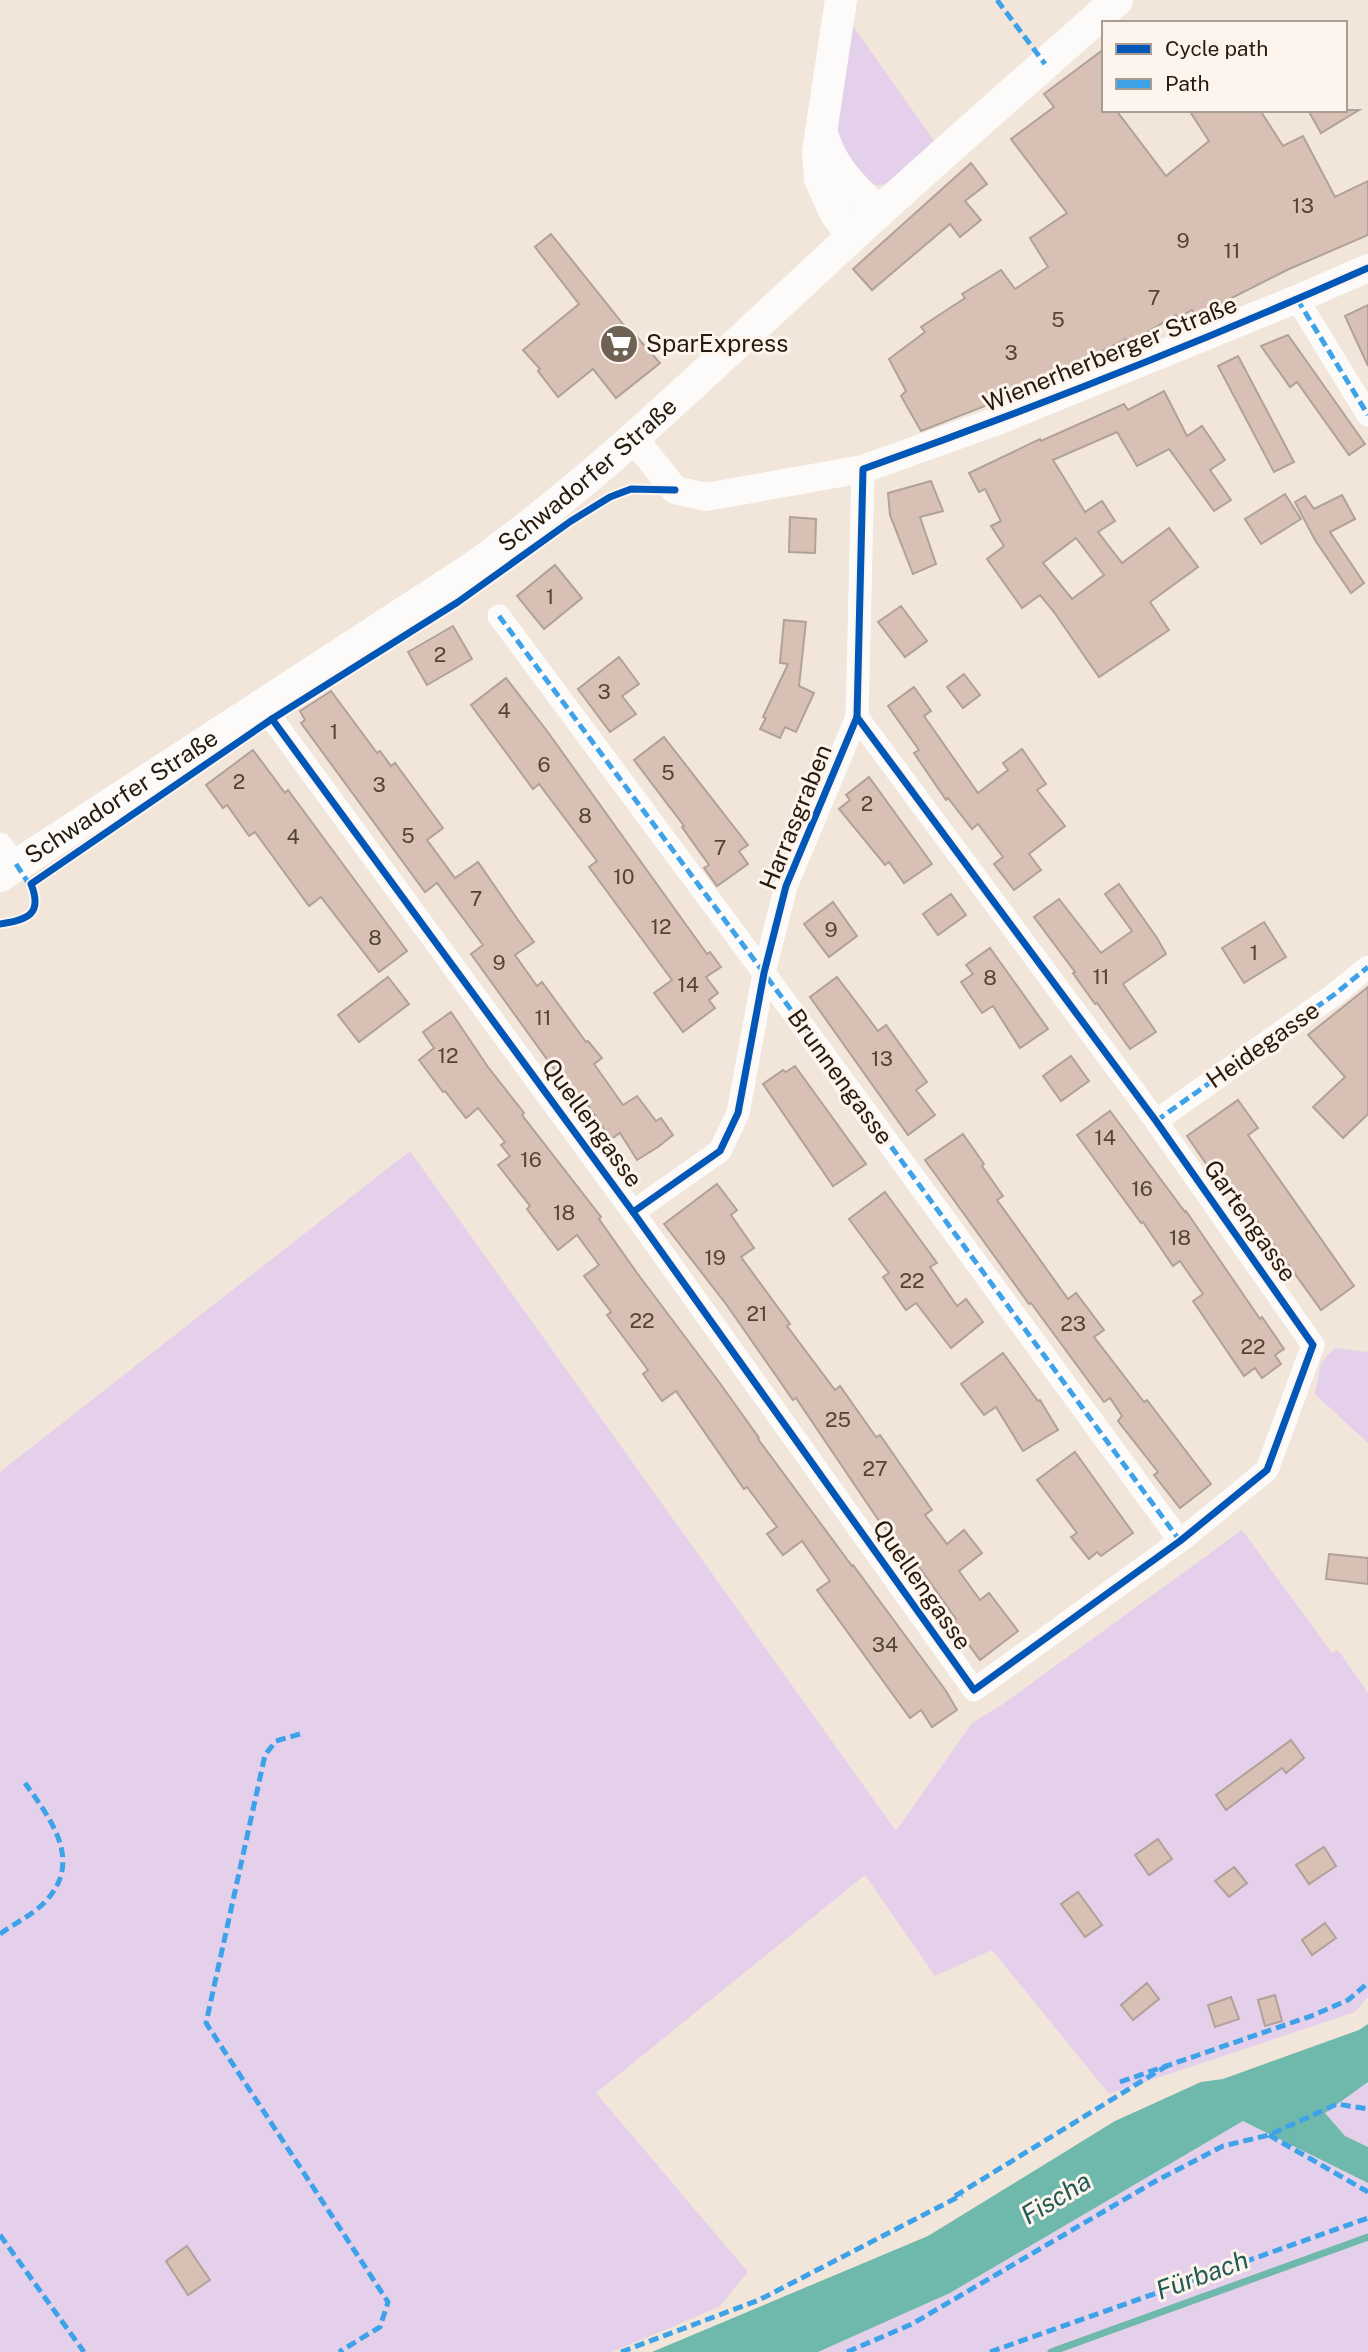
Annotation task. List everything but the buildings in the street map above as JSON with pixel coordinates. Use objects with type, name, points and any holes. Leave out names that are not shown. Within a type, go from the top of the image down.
[{"type":"main road","points":[[841,0],[818,152],[820,179],[835,212],[852,236]]},
{"type":"main road","name":"Schwadorfer Straße","points":[[5,861],[262,705],[516,537],[635,440],[852,236],[1117,0]]},
{"type":"main road","points":[[820,125],[827,150],[839,171],[878,213]]},
{"type":"street","name":"Wienerherberger Straße","points":[[635,440],[676,490],[706,496],[863,469],[1000,420],[1368,268]]},
{"type":"street","points":[[1297,299],[1368,415]]},
{"type":"street","name":"Harrasgraben","points":[[634,1212],[720,1151],[738,1113],[764,973],[786,886],[857,717],[863,469]]},
{"type":"street","name":"Brunnengasse","points":[[499,616],[1180,1541]]},
{"type":"street","name":"Quellengasse","points":[[262,705],[634,1212],[974,1690]]},
{"type":"street","name":"Gartengasse","points":[[857,717],[1156,1121],[1313,1345],[1267,1470],[1180,1541],[974,1690]]},
{"type":"street","name":"Heidegasse","points":[[1156,1121],[1335,994],[1368,967]]},
{"type":"shaded area","points":[[850,22],[937,145],[893,184],[877,185],[862,178],[837,136]]},
{"type":"shaded area","points":[[410,1151],[896,1831],[972,1723],[1003,1704],[1242,1530],[1332,1653],[1338,1650],[1368,1693],[1368,1997],[1355,2012],[1109,2094],[992,1950],[935,1976],[865,1875],[596,2093],[748,2272],[719,2307],[612,2352],[0,2352],[0,1472]]},
{"type":"shaded area","points":[[1335,1348],[1368,1352],[1368,1443],[1315,1394],[1321,1363]]},
{"type":"shaded area","points":[[1368,2082],[1368,2147],[1345,2136],[1325,2113]]},
{"type":"shaded area","points":[[1243,2121],[1368,2183],[1368,2352],[818,2352],[950,2293]]},
{"type":"water","name":"Fischa","points":[[1368,2024],[1368,2082],[1325,2113],[1345,2136],[1368,2147],[1368,2183],[1243,2121],[950,2293],[818,2352],[652,2352],[928,2236],[1115,2121],[1201,2082],[1223,2079],[1359,2030]]},
{"type":"waterway","name":"Fürbach","points":[[1051,2352],[1368,2237]]},
{"type":"marked path","points":[[997,0],[1045,64]]},
{"type":"marked path","points":[[1297,299],[1368,415]]},
{"type":"marked path","points":[[499,616],[1180,1541]]},
{"type":"marked path","points":[[16,864],[33,890]]},
{"type":"marked path","points":[[1156,1121],[1335,994],[1368,967]]},
{"type":"marked path","points":[[300,1734],[276,1741],[265,1755],[206,2023],[388,2302],[380,2327],[339,2352]]},
{"type":"marked path","points":[[0,1934],[44,1903],[56,1888],[62,1872],[60,1842],[45,1812],[25,1783]]},
{"type":"marked path","points":[[1120,2082],[1314,2015],[1348,2000],[1368,1983]]},
{"type":"marked path","points":[[955,2196],[1168,2065]]},
{"type":"marked path","points":[[847,2352],[912,2324],[1154,2182],[1223,2146],[1269,2135],[1337,2104],[1368,2109]]},
{"type":"marked path","points":[[1269,2135],[1368,2192]]},
{"type":"marked path","points":[[621,2352],[759,2300],[962,2195]]},
{"type":"marked path","points":[[990,2352],[1368,2218]]},
{"type":"marked path","points":[[0,2235],[84,2352]]},
{"type":"cycle path","points":[[633,1212],[720,1151],[738,1113],[764,973],[786,886],[857,717],[863,469],[1117,373],[1368,268]]},
{"type":"cycle path","points":[[0,924],[31,914],[35,902],[31,884],[272,719],[458,602],[571,521],[610,497],[631,489],[675,490]]},
{"type":"cycle path","points":[[272,719],[633,1212],[974,1690],[1180,1541],[1267,1470],[1313,1345],[1156,1121],[857,717]]},
{"type":"place","name":"SparExpress","points":[[619,344]]}]
